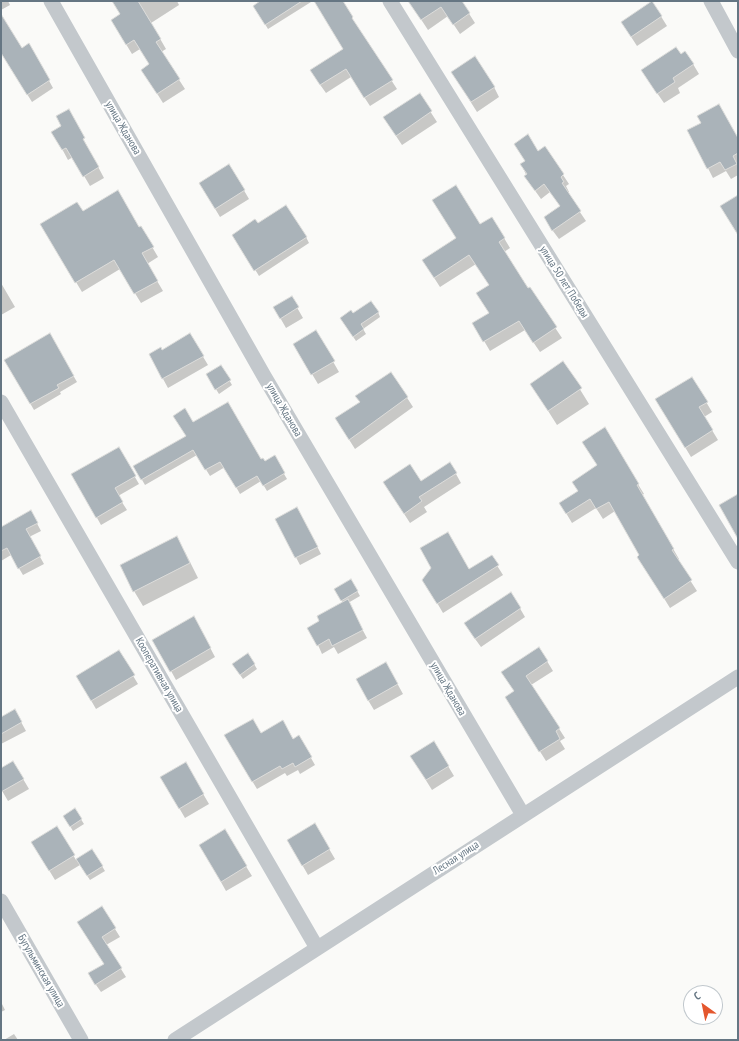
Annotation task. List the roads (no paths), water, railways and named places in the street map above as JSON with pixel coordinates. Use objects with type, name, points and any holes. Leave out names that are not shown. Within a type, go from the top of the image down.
[{"type":"street","name":"улица Жданова","points":[[50,1],[264,376],[522,815]]},
{"type":"street","name":"улица 50 лет Победы","points":[[390,1],[738,562]]},
{"type":"street","points":[[711,1],[738,51]]},
{"type":"street","name":"Кооперативная улица","points":[[1,402],[317,948]]},
{"type":"street","name":"Лесная улица","points":[[175,1040],[522,815],[738,678]]},
{"type":"street","name":"Бугульминская улица","points":[[1,901],[81,1040]]}]
